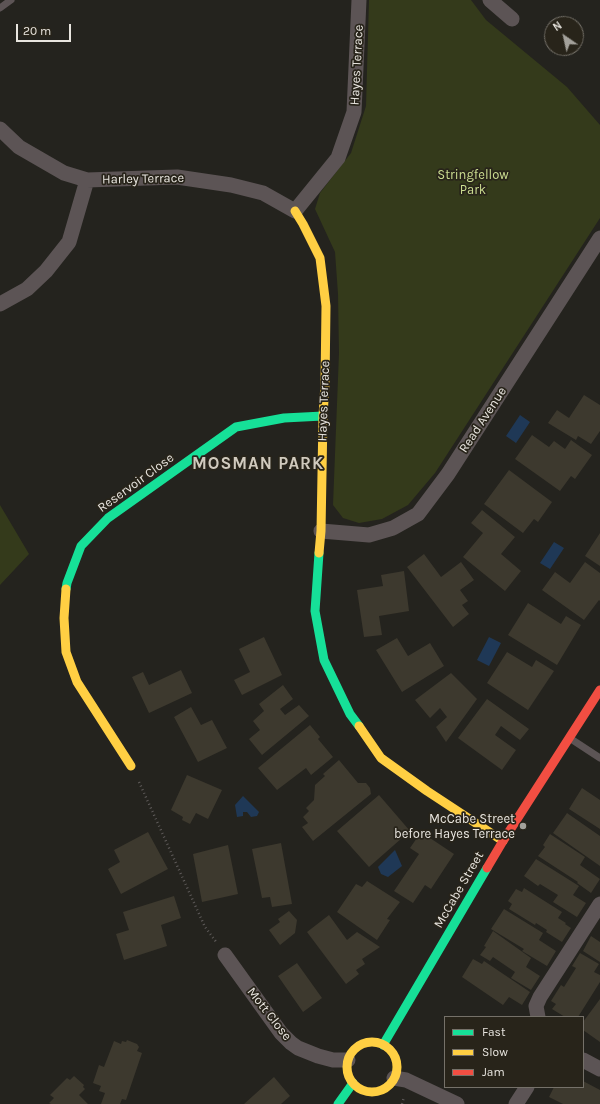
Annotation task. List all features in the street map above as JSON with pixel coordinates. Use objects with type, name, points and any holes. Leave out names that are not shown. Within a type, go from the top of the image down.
[{"type":"street","name":"Hayes Terrace","points":[[360,0],[354,112],[338,158],[295,211],[320,258],[326,300],[322,531],[315,611],[324,660],[350,714],[381,758],[502,841]]},
{"type":"street","points":[[490,0],[512,19]]},
{"type":"street","name":"Harley Terrace","points":[[0,129],[19,147],[64,173],[87,180],[177,177],[231,185],[262,193],[295,211]]},
{"type":"street","points":[[0,304],[27,289],[46,271],[69,242],[87,180]]},
{"type":"street","name":"Read Avenue","points":[[322,531],[369,535],[393,528],[418,514],[448,474],[600,238]]},
{"type":"street","name":"Reservoir Close","points":[[131,766],[77,682],[66,652],[64,618],[67,583],[81,546],[108,518],[236,427],[284,418],[323,416]]},
{"type":"street","name":"McCabe Street","points":[[382,1045],[502,841],[600,690]]},
{"type":"street","points":[[538,1016],[536,1006],[540,997],[600,904]]},
{"type":"street","name":"Mott Close","points":[[225,955],[281,1033],[291,1044],[318,1056],[333,1060],[348,1060]]},
{"type":"street","points":[[366,1043],[374,1043],[389,1049],[394,1056],[397,1071],[389,1085],[383,1090],[367,1092],[353,1083],[348,1072],[348,1060],[358,1047],[366,1043]]},
{"type":"street","points":[[584,1061],[600,1069]]},
{"type":"street","points":[[394,1078],[406,1080],[457,1104]]},
{"type":"street","points":[[338,1104],[353,1083]]},
{"type":"street","points":[[516,1104],[526,1088]]},
{"type":"lane","points":[[0,8],[11,0]]},
{"type":"lane","points":[[569,738],[600,758]]},
{"type":"path","points":[[131,766],[205,927],[225,955]]},
{"type":"green space","name":"Stringfellow Park","points":[[369,0],[471,0],[486,20],[567,87],[600,125],[600,218],[435,473],[408,505],[382,519],[359,523],[343,518],[333,505],[339,353],[338,294],[335,252],[315,209],[320,193],[351,153],[366,106]]},
{"type":"green space","points":[[0,505],[29,554],[0,585]]},
{"type":"water","points":[[520,415],[530,422],[516,443],[506,436]]},
{"type":"water","points":[[554,542],[564,548],[550,569],[540,563]]},
{"type":"water","points":[[489,637],[501,643],[489,666],[477,660]]},
{"type":"water","points":[[243,796],[259,812],[257,816],[251,817],[247,812],[243,812],[243,816],[237,817],[235,805]]},
{"type":"water","points":[[395,850],[402,866],[388,877],[381,874],[378,867]]},
{"type":"building","points":[[584,395],[600,405],[600,431],[591,444],[578,436],[576,440],[548,423],[557,410],[569,418]]},
{"type":"building","points":[[532,435],[549,447],[554,441],[565,449],[571,440],[592,455],[575,479],[571,476],[560,491],[515,459]]},
{"type":"building","points":[[509,470],[552,502],[538,522],[534,519],[523,533],[484,504]]},
{"type":"building","points":[[482,510],[515,537],[501,554],[521,571],[505,591],[463,557],[483,533],[471,523]]},
{"type":"building","points":[[600,533],[600,566],[585,556]]},
{"type":"building","points":[[424,554],[441,577],[461,562],[474,580],[460,590],[468,601],[462,605],[469,614],[453,627],[407,567]]},
{"type":"building","points":[[585,562],[600,573],[600,601],[599,600],[584,620],[542,590],[555,572],[570,583]]},
{"type":"building","points":[[404,571],[409,611],[379,616],[382,635],[364,637],[357,590],[383,586],[381,575]]},
{"type":"building","points":[[528,603],[561,624],[566,616],[581,625],[557,665],[508,635]]},
{"type":"building","points":[[264,637],[282,675],[242,695],[234,680],[250,672],[239,649]]},
{"type":"building","points":[[397,638],[408,656],[430,643],[444,666],[402,692],[376,650]]},
{"type":"building","points":[[507,652],[532,667],[536,660],[554,671],[528,710],[487,683]]},
{"type":"building","points":[[181,670],[192,693],[149,713],[132,677],[143,672],[149,685]]},
{"type":"building","points":[[451,673],[477,699],[446,742],[436,727],[447,717],[440,708],[430,718],[415,700]]},
{"type":"building","points":[[283,685],[293,699],[280,709],[285,715],[299,705],[309,716],[262,755],[249,739],[260,730],[253,721],[264,711],[259,704]]},
{"type":"building","points":[[487,699],[529,729],[520,740],[501,726],[495,735],[516,750],[502,770],[458,738]]},
{"type":"building","points":[[191,707],[201,725],[212,720],[227,748],[198,762],[174,717]]},
{"type":"building","points":[[310,725],[320,737],[318,739],[333,757],[311,775],[306,768],[277,790],[258,768]]},
{"type":"building","points":[[339,760],[358,783],[366,783],[370,788],[371,794],[313,841],[302,827],[308,823],[303,817],[309,811],[306,808],[314,800],[315,785],[325,776],[323,774]]},
{"type":"building","points":[[187,775],[222,790],[208,819],[196,813],[190,824],[182,820],[183,817],[171,810]]},
{"type":"building","points":[[582,788],[600,800],[600,829],[569,809]]},
{"type":"building","points":[[379,795],[410,831],[369,867],[337,831]]},
{"type":"building","points":[[567,813],[600,836],[600,866],[553,833]]},
{"type":"building","points":[[148,832],[168,869],[121,894],[108,869],[120,862],[114,850]]},
{"type":"building","points":[[421,832],[454,854],[431,889],[425,885],[413,903],[394,891],[419,854],[410,848]]},
{"type":"building","points":[[550,834],[585,857],[580,865],[600,879],[591,893],[577,883],[578,882],[538,856],[545,847],[543,845]]},
{"type":"building","points":[[281,843],[292,904],[272,907],[270,897],[262,898],[252,849]]},
{"type":"building","points":[[228,845],[238,894],[202,902],[193,854]]},
{"type":"building","points":[[536,859],[579,886],[573,895],[586,903],[577,917],[553,902],[558,895],[540,884],[538,886],[524,876]]},
{"type":"building","points":[[367,881],[400,902],[387,919],[390,920],[377,940],[337,912],[356,884],[362,887]]},
{"type":"building","points":[[524,888],[562,912],[558,918],[571,928],[562,942],[546,932],[547,930],[536,923],[535,925],[509,909],[512,904],[508,901],[516,889],[522,892]]},
{"type":"building","points":[[174,896],[181,918],[161,925],[167,946],[124,960],[116,934],[129,930],[123,912]]},
{"type":"building","points":[[504,909],[543,933],[539,940],[556,951],[547,966],[522,951],[524,949],[491,929]]},
{"type":"building","points":[[289,911],[297,920],[295,933],[280,945],[269,930],[280,922],[278,919]]},
{"type":"building","points":[[329,915],[347,940],[357,932],[380,947],[362,959],[365,964],[356,970],[359,974],[346,984],[307,932]]},
{"type":"building","points":[[493,931],[531,958],[526,967],[540,976],[531,990],[511,978],[515,972],[493,957],[490,961],[480,955],[486,947],[484,946]]},
{"type":"building","points":[[591,936],[600,942],[600,962],[583,951]]},
{"type":"building","points":[[580,953],[599,964],[594,972],[600,975],[600,982],[579,1016],[563,1016],[552,1009],[556,1004],[551,1001],[561,985],[564,987],[576,968],[572,966]]},
{"type":"building","points":[[473,959],[482,964],[484,961],[530,992],[522,1005],[509,997],[503,1005],[462,977]]},
{"type":"building","points":[[297,963],[322,998],[303,1012],[278,976]]},
{"type":"building","points":[[600,999],[600,1042],[584,1031],[584,1021]]},
{"type":"building","points":[[127,1040],[137,1044],[139,1047],[137,1051],[142,1053],[126,1100],[122,1099],[120,1104],[101,1104],[105,1093],[99,1091],[101,1086],[93,1083],[99,1065],[104,1067],[114,1041],[121,1044],[122,1041],[126,1042]]},
{"type":"building","points":[[74,1076],[84,1085],[83,1087],[85,1089],[79,1095],[88,1104],[49,1103],[54,1098],[50,1095],[67,1078],[70,1080]]},
{"type":"building","points":[[274,1077],[290,1096],[281,1104],[244,1104]]},
{"type":"building","points":[[584,1082],[600,1090],[600,1104],[563,1104],[549,1097],[554,1088],[584,1088]]},
{"type":"traffic: fast","points":[[66,589],[81,546],[108,518],[236,427],[284,418],[323,416]]},
{"type":"traffic: fast","points":[[319,553],[315,611],[324,660],[350,714],[359,726]]},
{"type":"traffic: fast","points":[[383,1045],[487,868]]},
{"type":"traffic: fast","points":[[338,1104],[353,1083]]},
{"type":"traffic: slow","points":[[295,211],[320,258],[326,306],[321,531],[319,553]]},
{"type":"traffic: slow","points":[[66,589],[64,618],[66,652],[77,682],[131,766]]},
{"type":"traffic: slow","points":[[359,726],[381,758],[427,791],[503,841]]},
{"type":"traffic: slow","points":[[372,1042],[381,1044],[392,1053],[397,1067],[395,1076],[386,1087],[372,1092],[363,1090],[352,1081],[347,1067],[349,1058],[358,1047],[372,1042]]},
{"type":"traffic: jam","points":[[487,868],[600,690]]},
{"type":"place","name":"McCabe Street before Hayes Terrace","points":[[523,826]]},
{"type":"district","name":"MOSMAN PARK","points":[[258,464]]}]
